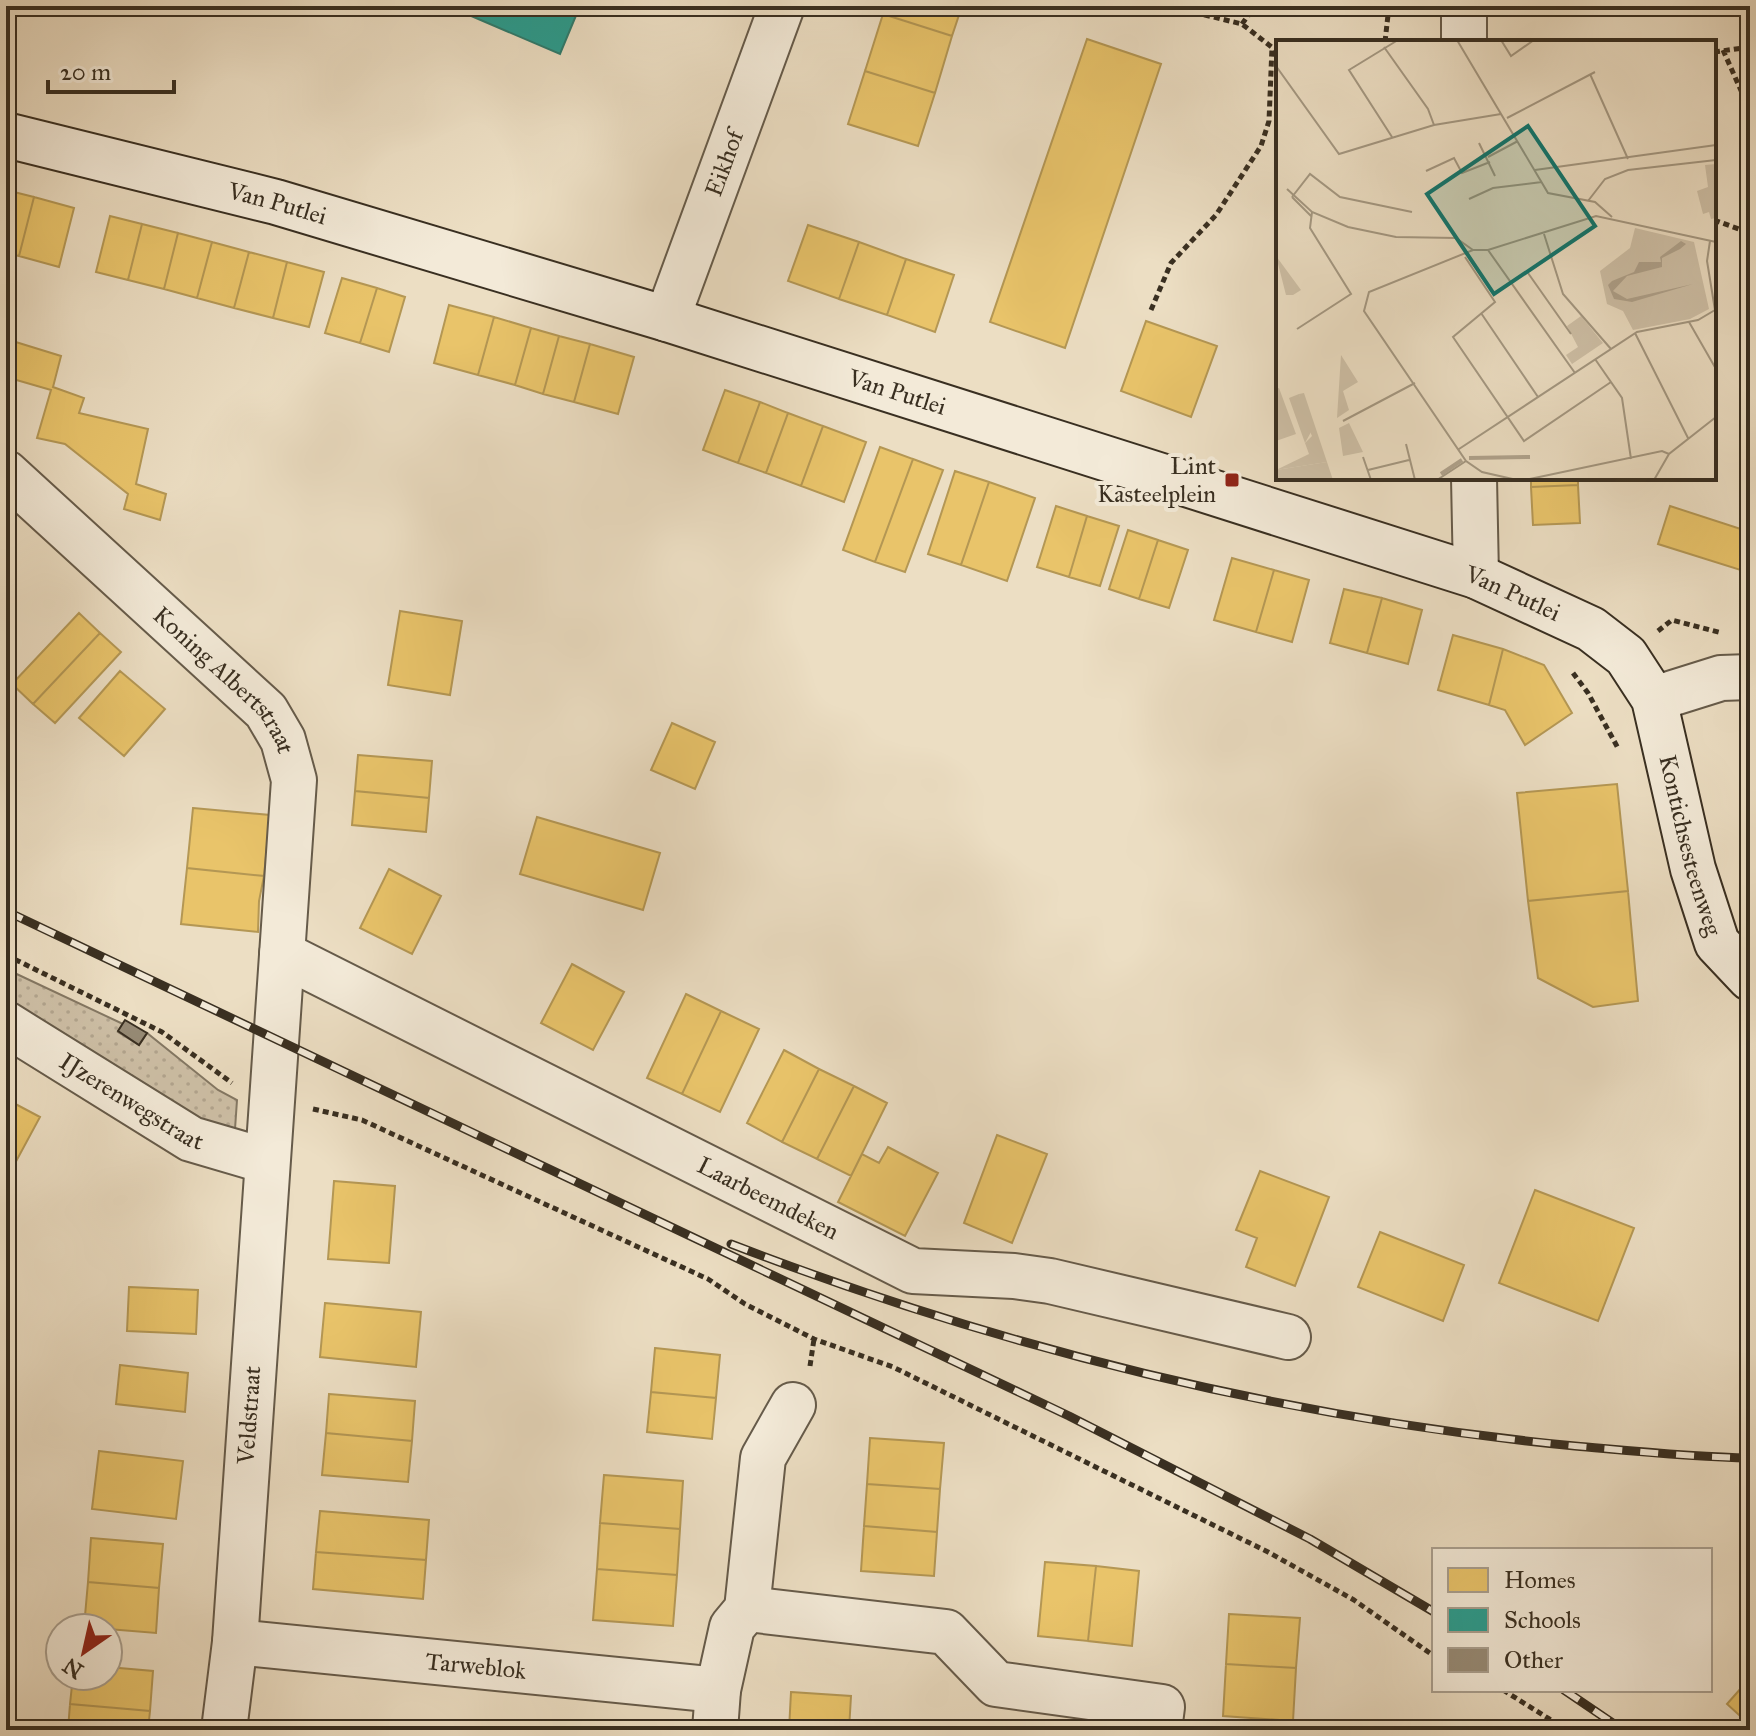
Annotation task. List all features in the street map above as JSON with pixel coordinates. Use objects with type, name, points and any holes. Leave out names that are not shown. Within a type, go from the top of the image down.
[{"type":"street","name":"Eikhof","points":[[667,319],[782,6]]},
{"type":"street","points":[[1464,6],[1464,40]]},
{"type":"street","name":"Van Putlei","points":[[6,135],[276,202],[667,319],[1476,576],[1591,629],[1626,656],[1654,699]]},
{"type":"street","name":"Koning Albertstraat","points":[[6,473],[266,711],[283,740],[294,780],[271,1100]]},
{"type":"street","points":[[1474,480],[1476,576]]},
{"type":"street","points":[[1654,699],[1721,678],[1750,677]]},
{"type":"street","name":"Kontichsesteenweg","points":[[1654,699],[1693,869],[1717,943],[1750,978]]},
{"type":"street","name":"Laarbeemdeken","points":[[282,954],[913,1271],[1040,1279],[1288,1337]]},
{"type":"street","name":"IJzerenwegstraat","points":[[6,1024],[191,1139],[266,1161]]},
{"type":"street","name":"Veldstraat","points":[[224,1730],[235,1642],[271,1100]]},
{"type":"street","name":"Tarweblok","points":[[235,1642],[716,1710],[732,1627],[747,1609],[763,1458],[793,1405]]},
{"type":"street","points":[[747,1609],[946,1632],[996,1684],[1162,1707],[1159,1730]]},
{"type":"path","points":[[1199,6],[1205,15],[1242,24],[1276,50]]},
{"type":"path","points":[[1242,24],[1251,6]]},
{"type":"path","points":[[1385,40],[1389,6]]},
{"type":"path","points":[[1151,310],[1171,263],[1216,215],[1261,146],[1269,121],[1272,47]]},
{"type":"path","points":[[1716,52],[1750,47]]},
{"type":"path","points":[[1723,50],[1750,118]]},
{"type":"path","points":[[1716,221],[1747,232],[1750,217]]},
{"type":"path","points":[[6,955],[162,1032],[230,1083],[271,1100],[362,1120],[708,1279],[745,1304],[814,1339],[893,1367],[968,1403],[1280,1559],[1354,1600],[1432,1655]]},
{"type":"path","points":[[1506,1692],[1567,1730]]},
{"type":"shaded area","points":[[6,969],[123,1024],[118,1032],[139,1045],[147,1033],[218,1090],[237,1100],[235,1129],[227,1138],[6,1007]]},
{"type":"building: Homes","points":[[885,6],[962,6],[952,36],[883,14]]},
{"type":"building: Homes","points":[[883,14],[952,36],[935,93],[865,71]]},
{"type":"building: Homes","points":[[1087,39],[1161,64],[1065,348],[990,322]]},
{"type":"building: Homes","points":[[865,71],[935,93],[918,146],[848,124]]},
{"type":"building: Homes","points":[[6,190],[34,197],[19,256],[6,253]]},
{"type":"building: Homes","points":[[34,197],[74,208],[59,267],[19,256]]},
{"type":"building: Homes","points":[[110,216],[142,224],[128,280],[96,272]]},
{"type":"building: Homes","points":[[142,224],[178,233],[164,289],[128,280]]},
{"type":"building: Homes","points":[[808,225],[859,242],[839,299],[788,281]]},
{"type":"building: Homes","points":[[178,233],[212,242],[197,298],[164,289]]},
{"type":"building: Homes","points":[[212,242],[249,252],[234,308],[197,298]]},
{"type":"building: Homes","points":[[859,242],[906,259],[887,315],[839,299]]},
{"type":"building: Homes","points":[[249,252],[287,262],[273,318],[234,308]]},
{"type":"building: Homes","points":[[906,259],[954,275],[935,332],[887,315]]},
{"type":"building: Homes","points":[[287,262],[324,272],[309,327],[273,318]]},
{"type":"building: Homes","points":[[342,278],[377,288],[360,343],[325,333]]},
{"type":"building: Homes","points":[[377,288],[405,297],[389,352],[360,343]]},
{"type":"building: Homes","points":[[449,305],[494,317],[478,375],[434,363]]},
{"type":"building: Homes","points":[[494,317],[531,328],[515,385],[478,375]]},
{"type":"building: Homes","points":[[1146,321],[1217,346],[1191,417],[1121,391]]},
{"type":"building: Homes","points":[[531,328],[559,336],[543,394],[515,385]]},
{"type":"building: Homes","points":[[559,336],[590,344],[574,402],[543,394]]},
{"type":"building: Homes","points":[[6,339],[61,356],[53,387],[84,398],[79,413],[148,429],[136,484],[166,494],[160,520],[124,509],[128,494],[65,444],[37,438],[51,390],[6,377]]},
{"type":"building: Homes","points":[[590,344],[634,357],[618,414],[574,402]]},
{"type":"building: Homes","points":[[725,390],[760,402],[738,463],[703,450]]},
{"type":"building: Homes","points":[[760,402],[788,413],[766,473],[738,463]]},
{"type":"building: Homes","points":[[788,413],[823,426],[801,486],[766,473]]},
{"type":"building: Homes","points":[[823,426],[866,442],[844,502],[801,486]]},
{"type":"building: Homes","points":[[880,447],[913,459],[875,562],[843,550]]},
{"type":"building: Homes","points":[[913,459],[943,470],[905,572],[875,562]]},
{"type":"building: Homes","points":[[955,471],[989,482],[961,565],[928,554]]},
{"type":"building: Homes","points":[[1531,480],[1578,480],[1578,485],[1531,487]]},
{"type":"building: Homes","points":[[989,482],[1035,498],[1007,581],[961,565]]},
{"type":"building: Homes","points":[[1578,485],[1580,523],[1533,525],[1531,487]]},
{"type":"building: Homes","points":[[1056,506],[1087,516],[1069,577],[1037,567]]},
{"type":"building: Homes","points":[[1670,506],[1750,532],[1750,573],[1658,544]]},
{"type":"building: Homes","points":[[1087,516],[1119,526],[1100,586],[1069,577]]},
{"type":"building: Homes","points":[[1128,530],[1158,540],[1139,599],[1109,589]]},
{"type":"building: Homes","points":[[1158,540],[1188,550],[1169,608],[1139,599]]},
{"type":"building: Homes","points":[[1232,558],[1274,570],[1256,632],[1214,620]]},
{"type":"building: Homes","points":[[1274,570],[1309,580],[1292,642],[1256,632]]},
{"type":"building: Homes","points":[[1344,589],[1382,598],[1367,653],[1330,643]]},
{"type":"building: Homes","points":[[1382,598],[1422,610],[1408,664],[1367,653]]},
{"type":"building: Homes","points":[[400,611],[462,621],[450,695],[388,685]]},
{"type":"building: Homes","points":[[79,613],[100,633],[33,704],[12,684]]},
{"type":"building: Homes","points":[[100,633],[121,652],[55,723],[33,704]]},
{"type":"building: Homes","points":[[1453,635],[1503,649],[1489,705],[1438,690]]},
{"type":"building: Homes","points":[[1503,649],[1544,665],[1572,713],[1525,745],[1505,710],[1489,705]]},
{"type":"building: Homes","points":[[120,671],[165,709],[124,756],[79,718]]},
{"type":"building: Homes","points":[[672,723],[715,742],[695,789],[651,770]]},
{"type":"building: Homes","points":[[358,755],[432,761],[429,798],[355,791]]},
{"type":"building: Homes","points":[[1617,784],[1628,891],[1528,901],[1517,793]]},
{"type":"building: Homes","points":[[355,791],[429,798],[426,832],[352,825]]},
{"type":"building: Homes","points":[[193,808],[270,815],[264,876],[187,868]]},
{"type":"building: Homes","points":[[537,817],[660,853],[643,910],[520,874]]},
{"type":"building: Homes","points":[[187,868],[264,876],[258,932],[181,924]]},
{"type":"building: Homes","points":[[389,869],[441,896],[412,954],[360,928]]},
{"type":"building: Homes","points":[[1628,891],[1638,1001],[1593,1007],[1538,978],[1528,901]]},
{"type":"building: Homes","points":[[572,964],[624,992],[593,1050],[541,1023]]},
{"type":"building: Homes","points":[[686,994],[721,1011],[682,1094],[647,1078]]},
{"type":"building: Homes","points":[[721,1011],[759,1029],[720,1112],[682,1094]]},
{"type":"building: Homes","points":[[784,1050],[819,1069],[782,1142],[747,1123]]},
{"type":"building: Homes","points":[[819,1069],[854,1086],[817,1159],[782,1142]]},
{"type":"building: Homes","points":[[854,1086],[887,1103],[851,1176],[817,1159]]},
{"type":"building: Homes","points":[[6,1099],[40,1117],[6,1180]]},
{"type":"building: Homes","points":[[997,1135],[1047,1154],[1012,1243],[964,1223]]},
{"type":"building: Homes","points":[[888,1147],[938,1173],[905,1236],[838,1202],[862,1154],[879,1163]]},
{"type":"building: Homes","points":[[1260,1171],[1329,1197],[1295,1286],[1246,1267],[1257,1238],[1236,1230]]},
{"type":"building: Homes","points":[[334,1181],[395,1186],[389,1263],[328,1259]]},
{"type":"building: Homes","points":[[1535,1190],[1634,1228],[1598,1321],[1499,1283]]},
{"type":"building: Homes","points":[[1380,1232],[1464,1265],[1443,1321],[1358,1287]]},
{"type":"building: Homes","points":[[129,1287],[198,1290],[196,1334],[127,1331]]},
{"type":"building: Homes","points":[[325,1303],[421,1312],[416,1367],[320,1357]]},
{"type":"building: Homes","points":[[655,1348],[720,1355],[716,1398],[651,1392]]},
{"type":"building: Homes","points":[[120,1365],[188,1373],[185,1412],[116,1404]]},
{"type":"building: Homes","points":[[651,1392],[716,1398],[712,1439],[647,1432]]},
{"type":"building: Homes","points":[[329,1394],[415,1401],[412,1441],[326,1433]]},
{"type":"building: Homes","points":[[326,1433],[412,1441],[408,1482],[322,1475]]},
{"type":"building: Homes","points":[[870,1438],[944,1443],[940,1489],[867,1484]]},
{"type":"building: Homes","points":[[99,1451],[183,1461],[176,1519],[92,1509]]},
{"type":"building: Homes","points":[[604,1475],[683,1481],[680,1529],[600,1523]]},
{"type":"building: Homes","points":[[867,1484],[940,1489],[937,1532],[864,1526]]},
{"type":"building: Homes","points":[[320,1511],[429,1520],[426,1560],[316,1552]]},
{"type":"building: Homes","points":[[600,1523],[680,1529],[677,1575],[597,1569]]},
{"type":"building: Homes","points":[[864,1526],[937,1532],[934,1576],[861,1571]]},
{"type":"building: Homes","points":[[91,1538],[163,1544],[159,1588],[88,1582]]},
{"type":"building: Homes","points":[[316,1552],[426,1560],[423,1599],[313,1589]]},
{"type":"building: Homes","points":[[1045,1562],[1096,1566],[1088,1641],[1038,1636]]},
{"type":"building: Homes","points":[[1096,1566],[1139,1571],[1132,1646],[1088,1641]]},
{"type":"building: Homes","points":[[597,1569],[677,1575],[673,1626],[593,1620]]},
{"type":"building: Homes","points":[[88,1582],[159,1588],[156,1633],[124,1630],[124,1612],[85,1612]]},
{"type":"building: Homes","points":[[1229,1614],[1300,1618],[1296,1668],[1226,1664]]},
{"type":"building: Homes","points":[[1226,1664],[1296,1668],[1293,1721],[1223,1716]]},
{"type":"building: Homes","points":[[124,1668],[153,1671],[150,1711],[70,1704],[71,1692],[124,1692]]},
{"type":"building: Homes","points":[[1750,1678],[1750,1725],[1727,1704]]},
{"type":"building: Homes","points":[[791,1692],[851,1696],[849,1730],[789,1730]]},
{"type":"building: Homes","points":[[70,1704],[150,1711],[148,1730],[68,1730]]},
{"type":"building: Schools","points":[[448,6],[580,6],[560,54]]},
{"type":"building: Other","points":[[125,1020],[147,1033],[139,1045],[118,1031]]},
{"type":"railway","points":[[6,911],[1069,1416],[1310,1539],[1432,1611]]},
{"type":"railway","points":[[731,1244],[834,1282],[1041,1347],[1252,1397],[1466,1434],[1640,1452],[1750,1458]]},
{"type":"railway","points":[[1567,1692],[1623,1730]]},
{"type":"place","name":"Lint Kasteelplein","points":[[1232,480]]}]
